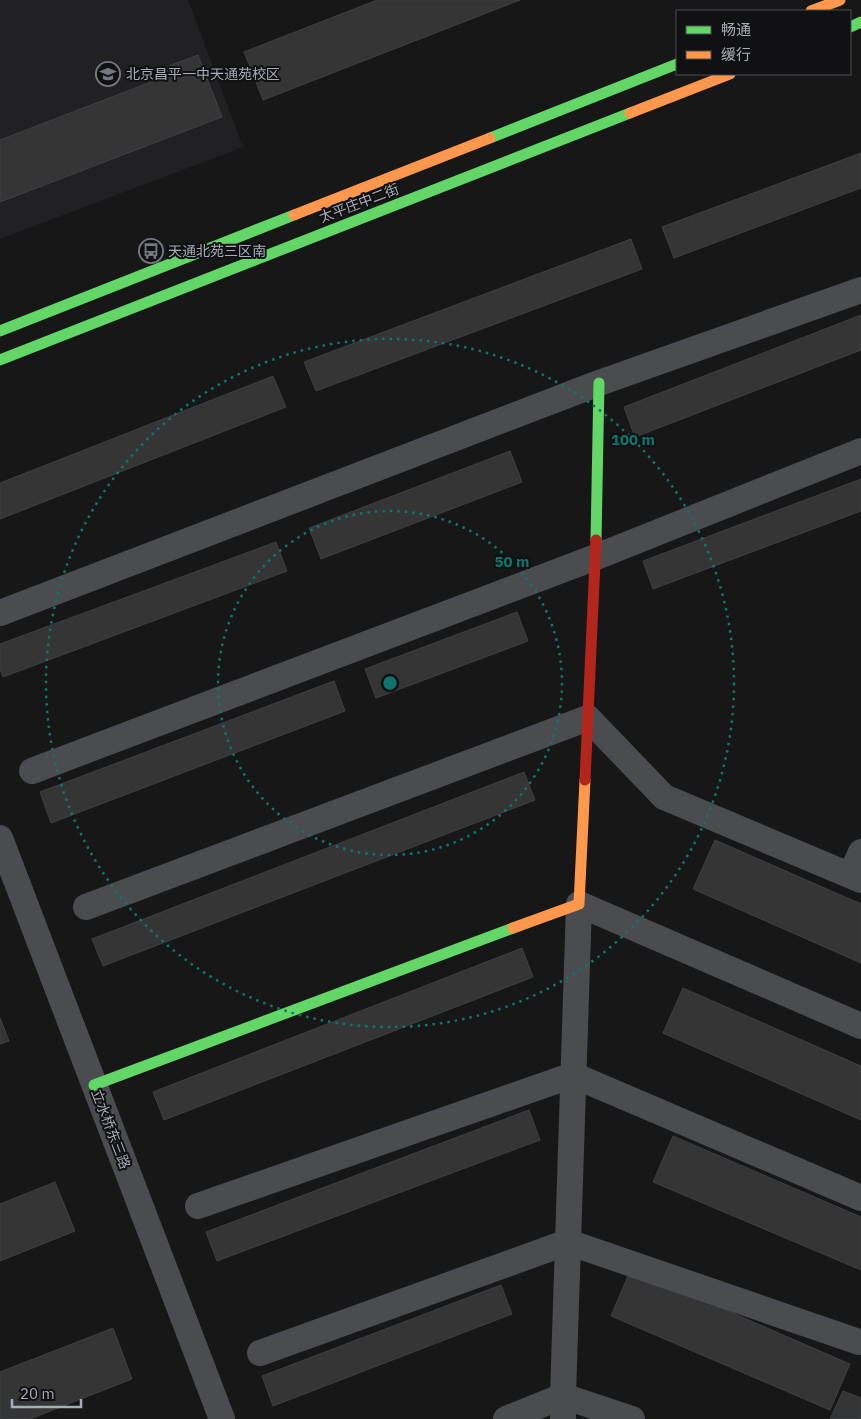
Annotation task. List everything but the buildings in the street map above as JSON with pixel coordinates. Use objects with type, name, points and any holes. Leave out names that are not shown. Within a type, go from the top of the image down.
[{"type":"main road","points":[[814,10],[840,0]]},
{"type":"main road","name":"太平庄中二街","points":[[0,330],[676,64]]},
{"type":"main road","name":"太平庄中二街","points":[[0,360],[727,75]]},
{"type":"main road","points":[[94,1085],[579,904],[596,557],[599,383]]},
{"type":"street","points":[[0,613],[599,383],[861,290]]},
{"type":"street","points":[[32,771],[596,557],[861,451]]},
{"type":"street","points":[[86,907],[588,718],[664,797],[858,869]]},
{"type":"street","name":"立水桥东三路","points":[[0,838],[222,1419]]},
{"type":"street","points":[[563,1407],[579,904],[861,1026]]},
{"type":"street","points":[[198,1206],[573,1075],[861,1198]]},
{"type":"street","points":[[260,1353],[568,1242],[858,1342]]},
{"type":"street","points":[[506,1419],[563,1407],[632,1419]]},
{"type":"shaded area","name":"北京昌平一中天通苑校区","points":[[0,0],[188,0],[243,147],[0,239]]},
{"type":"traffic: fast","points":[[851,27],[861,22]]},
{"type":"traffic: fast","points":[[490,138],[676,64]]},
{"type":"traffic: fast","points":[[0,360],[630,113]]},
{"type":"traffic: fast","points":[[0,331],[294,215]]},
{"type":"traffic: fast","points":[[596,540],[599,383]]},
{"type":"traffic: fast","points":[[94,1085],[513,928]]},
{"type":"traffic: slow","points":[[814,10],[840,0]]},
{"type":"traffic: slow","points":[[630,113],[727,75]]},
{"type":"traffic: slow","points":[[294,215],[490,138]]},
{"type":"traffic: slow","points":[[513,928],[579,904],[585,780]]},
{"type":"traffic: jam","points":[[585,780],[596,540]]},
{"type":"place","name":"北京昌平一中天通苑校区","points":[[108,74]]},
{"type":"place","name":"天通北苑三区南","points":[[151,251]]}]
